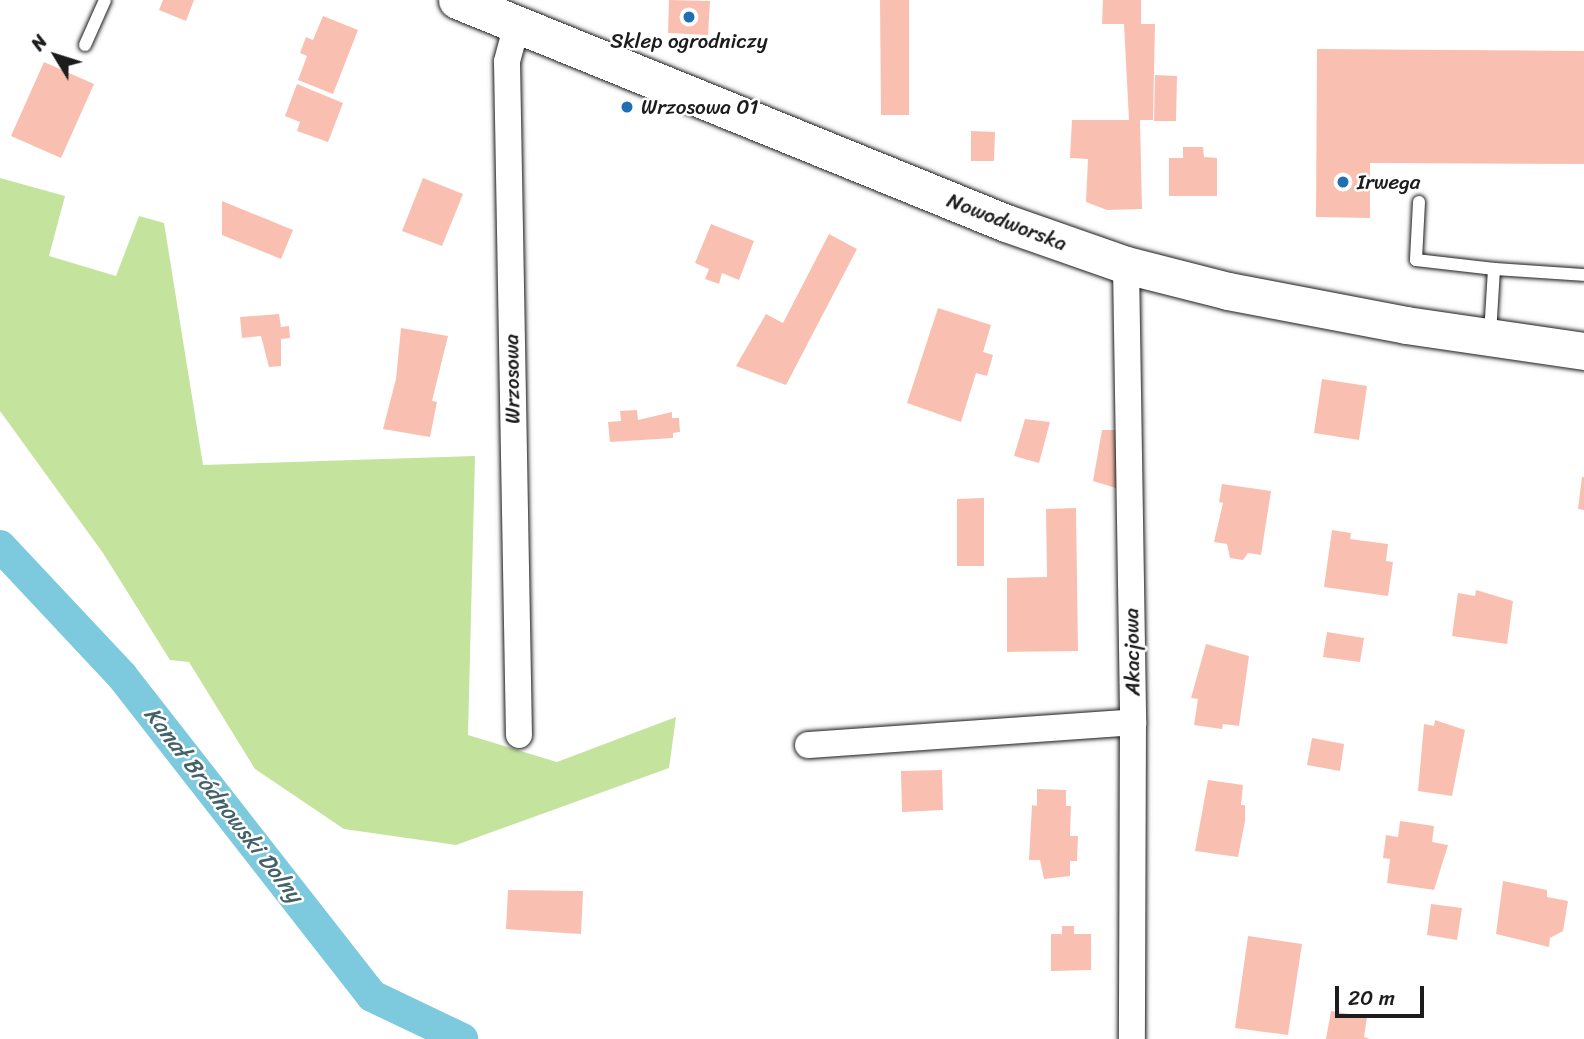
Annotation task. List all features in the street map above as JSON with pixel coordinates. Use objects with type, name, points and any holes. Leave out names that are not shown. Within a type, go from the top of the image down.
[{"type":"main road","name":"Nowodworska","points":[[457,0],[1006,223],[1126,265],[1228,291],[1490,338],[1584,351]]},
{"type":"street","name":"Wrzosowa","points":[[517,24],[507,62],[519,735]]},
{"type":"street","name":"Akacjowa","points":[[1126,265],[1133,722],[1132,1039]]},
{"type":"street","points":[[808,745],[1133,722]]},
{"type":"lane","points":[[85,45],[105,0]]},
{"type":"lane","points":[[1419,202],[1416,260],[1584,275]]},
{"type":"lane","points":[[1490,338],[1494,269]]},
{"type":"green space","points":[[0,178],[65,196],[49,256],[116,276],[139,216],[164,223],[203,465],[475,456],[468,735],[557,762],[676,717],[669,768],[456,845],[344,829],[255,769],[189,662],[170,660],[103,553],[0,411]]},
{"type":"building","points":[[163,0],[194,0],[186,21],[159,10]]},
{"type":"building","name":"Sklep ogrodniczy","points":[[669,0],[710,1],[708,35],[668,33]]},
{"type":"building","points":[[880,0],[909,0],[909,115],[881,115]]},
{"type":"building","points":[[1103,0],[1141,0],[1141,24],[1155,24],[1153,120],[1140,120],[1142,209],[1107,210],[1086,202],[1088,159],[1070,158],[1072,120],[1129,120],[1124,24],[1102,24]]},
{"type":"building","points":[[323,16],[358,30],[333,94],[298,80],[307,56],[300,53],[306,37],[313,40]]},
{"type":"building","points":[[1317,49],[1584,51],[1584,164],[1370,163],[1370,218],[1316,217]]},
{"type":"building","points":[[44,62],[94,84],[61,158],[11,136]]},
{"type":"building","points":[[1155,75],[1177,76],[1176,121],[1154,121]]},
{"type":"building","points":[[297,84],[343,103],[328,142],[297,131],[300,122],[285,116]]},
{"type":"building","points":[[971,131],[995,132],[994,161],[971,161]]},
{"type":"building","points":[[1183,147],[1203,147],[1204,157],[1217,158],[1217,196],[1169,196],[1169,158],[1183,158]]},
{"type":"building","points":[[423,178],[463,194],[442,246],[402,231]]},
{"type":"building","points":[[222,201],[293,230],[281,259],[222,235]]},
{"type":"building","points":[[711,224],[754,241],[739,280],[722,273],[719,284],[705,279],[709,269],[695,263]]},
{"type":"building","points":[[829,234],[857,249],[786,385],[736,366],[766,314],[783,323]]},
{"type":"building","points":[[938,308],[991,325],[983,352],[993,355],[987,376],[976,373],[961,422],[907,403]]},
{"type":"building","points":[[279,314],[281,327],[289,326],[290,338],[281,339],[281,366],[269,367],[261,336],[242,338],[240,317]]},
{"type":"building","points":[[401,328],[448,336],[432,401],[437,402],[430,437],[383,429],[396,379]]},
{"type":"building","points":[[1322,379],[1367,386],[1359,440],[1314,433]]},
{"type":"building","points":[[637,410],[638,420],[672,412],[672,418],[679,418],[680,432],[673,433],[673,438],[610,442],[608,422],[621,421],[620,411]]},
{"type":"building","points":[[1025,419],[1050,422],[1039,463],[1014,456]]},
{"type":"building","points":[[1102,430],[1118,430],[1119,489],[1093,481]]},
{"type":"building","points":[[1584,477],[1584,510],[1578,509]]},
{"type":"building","points":[[1222,484],[1271,491],[1261,555],[1248,553],[1243,560],[1230,558],[1227,544],[1214,542],[1223,503],[1219,502]]},
{"type":"building","points":[[984,498],[984,566],[957,566],[957,499]]},
{"type":"building","points":[[1076,508],[1078,651],[1007,652],[1007,578],[1047,577],[1046,509]]},
{"type":"building","points":[[1332,530],[1351,533],[1350,539],[1388,544],[1386,561],[1393,562],[1388,596],[1324,587]]},
{"type":"building","points":[[1476,590],[1513,601],[1507,644],[1452,636],[1458,593],[1475,596]]},
{"type":"building","points":[[1327,632],[1364,638],[1360,662],[1323,657]]},
{"type":"building","points":[[1206,644],[1249,656],[1239,726],[1223,724],[1222,729],[1194,725],[1198,699],[1191,698]]},
{"type":"building","points":[[1435,720],[1465,730],[1452,796],[1418,791],[1424,724],[1434,726]]},
{"type":"building","points":[[1312,738],[1344,744],[1340,771],[1307,765]]},
{"type":"building","points":[[942,770],[943,810],[902,812],[901,771]]},
{"type":"building","points":[[1208,780],[1243,785],[1241,805],[1245,805],[1245,821],[1238,857],[1195,851]]},
{"type":"building","points":[[1037,789],[1066,790],[1066,806],[1071,806],[1070,836],[1078,836],[1077,861],[1070,861],[1070,876],[1044,879],[1040,860],[1029,860],[1032,805],[1037,806]]},
{"type":"building","points":[[1400,821],[1434,826],[1432,842],[1448,845],[1434,890],[1387,883],[1390,859],[1383,858],[1386,835],[1398,837]]},
{"type":"building","points":[[1503,881],[1547,890],[1547,897],[1568,901],[1563,931],[1550,938],[1549,947],[1496,934]]},
{"type":"building","points":[[508,890],[583,891],[581,934],[506,929]]},
{"type":"building","points":[[1431,904],[1462,908],[1457,940],[1427,935]]},
{"type":"building","points":[[1062,926],[1074,926],[1074,934],[1091,934],[1091,970],[1051,971],[1051,934],[1062,934]]},
{"type":"building","points":[[1248,936],[1302,944],[1288,1035],[1235,1028]]},
{"type":"building","points":[[1331,1011],[1367,1017],[1364,1037],[1370,1039],[1326,1039]]},
{"type":"waterway","name":"Kanał Bródnowski Dolny","points":[[0,546],[122,676],[372,996],[462,1039]]},
{"type":"place","name":"Sklep ogrodniczy","points":[[689,17]]},
{"type":"place","name":"Wrzosowa 01","points":[[627,107]]},
{"type":"place","name":"Irwega","points":[[1343,182]]}]
